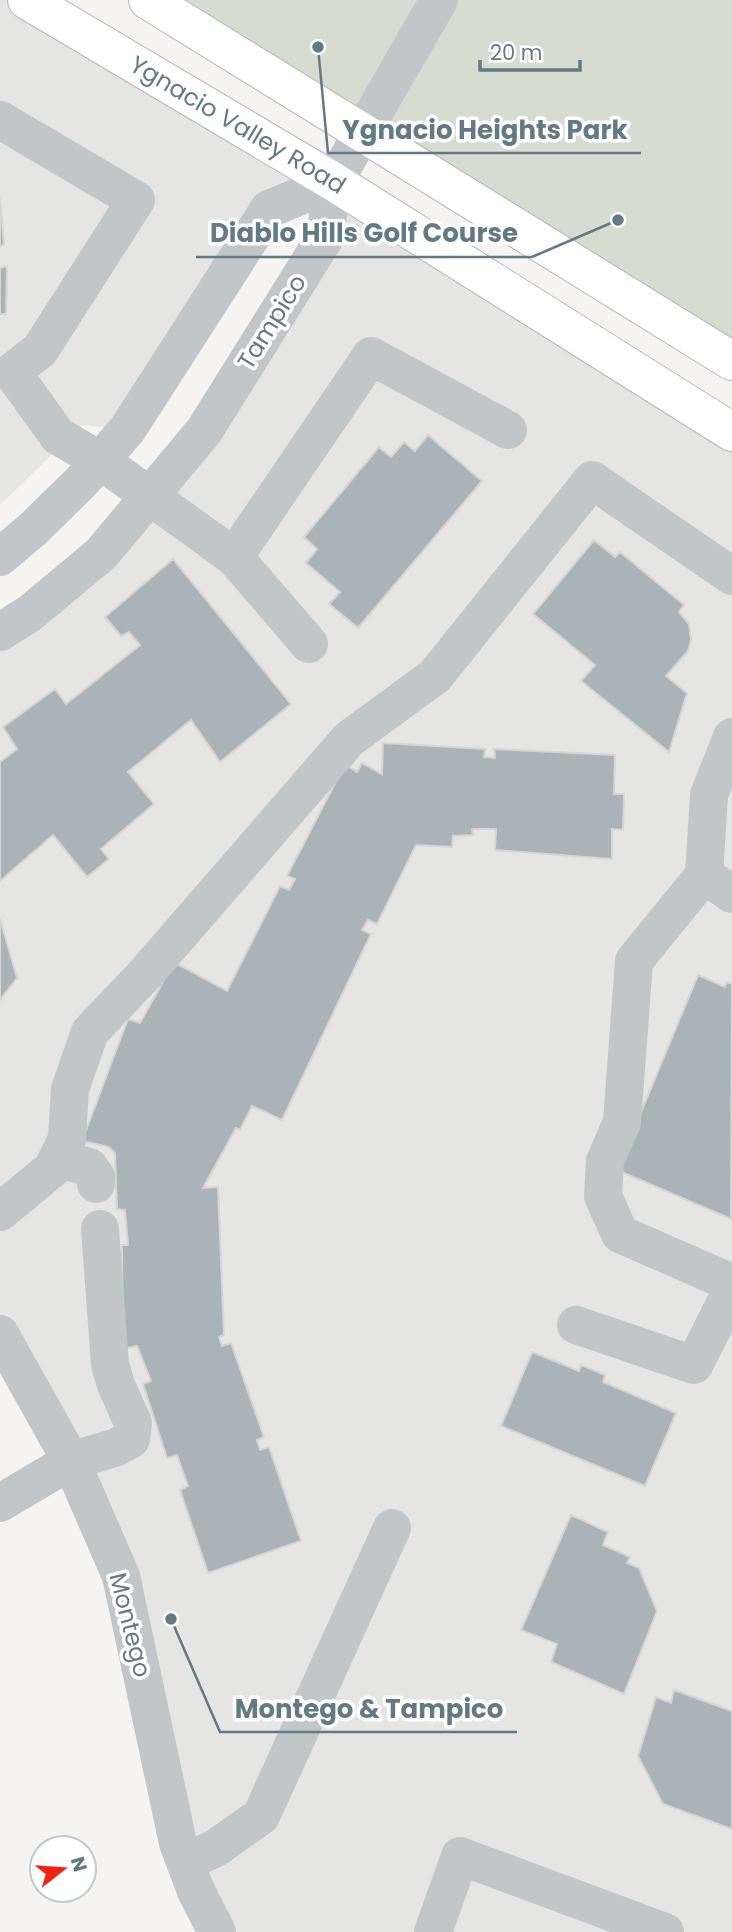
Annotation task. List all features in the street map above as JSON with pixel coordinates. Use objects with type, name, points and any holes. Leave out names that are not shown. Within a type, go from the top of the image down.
[{"type":"highway","name":"Ygnacio Valley Road","points":[[27,0],[334,182],[732,432]]},
{"type":"highway","points":[[148,0],[732,361]]},
{"type":"street","name":"Tampico","points":[[0,632],[29,614],[101,554],[204,431],[324,239],[334,182],[439,0]]},
{"type":"street","points":[[0,120],[136,200],[40,350],[6,372],[58,436],[101,461],[234,557],[309,644]]},
{"type":"street","points":[[0,557],[33,529],[101,461],[127,430],[269,209],[334,182]]},
{"type":"street","points":[[234,557],[371,356],[508,430]]},
{"type":"street","points":[[0,1212],[52,1169],[67,1139],[70,1088],[90,1032],[146,973],[349,739],[435,676],[592,480],[732,576]]},
{"type":"street","points":[[732,737],[709,795],[718,884],[634,961],[622,1122],[605,1161],[603,1196],[620,1234],[732,1283]]},
{"type":"street","points":[[56,1161],[89,1167],[96,1177],[96,1184]]},
{"type":"street","points":[[0,1503],[71,1461],[117,1447],[131,1439],[133,1423],[110,1364],[100,1229]]},
{"type":"street","points":[[576,1325],[694,1365],[732,1290]]},
{"type":"street","name":"Montego","points":[[0,1334],[71,1461],[121,1576],[178,1843],[217,1932]]},
{"type":"street","points":[[185,1862],[216,1849],[261,1815],[392,1528]]},
{"type":"street","points":[[433,1932],[460,1856],[665,1932]]},
{"type":"shaded area","points":[[0,0],[27,0],[334,182],[732,432],[732,1932],[217,1932],[196,1891],[178,1843],[121,1576],[71,1461],[0,1334],[0,632],[29,614],[101,554],[204,431],[324,239],[333,183],[269,209],[127,430],[82,425],[0,505]]},
{"type":"shaded area","points":[[147,0],[732,0],[732,361]]},
{"type":"building","points":[[0,199],[4,245],[0,246]]},
{"type":"building","points":[[7,266],[6,314],[0,314],[0,268]]},
{"type":"building","points":[[428,435],[482,481],[358,628],[329,604],[340,592],[306,563],[317,549],[304,537],[379,447],[391,457],[404,442],[415,451]]},
{"type":"building","points":[[594,540],[615,557],[620,552],[684,605],[679,612],[689,624],[691,640],[688,651],[666,676],[687,693],[669,752],[581,681],[595,665],[533,614]]},
{"type":"building","points":[[173,559],[291,704],[220,762],[191,720],[128,772],[154,804],[101,849],[109,859],[87,877],[53,835],[0,881],[0,762],[17,749],[3,727],[55,689],[66,704],[140,645],[129,632],[121,636],[105,617]]},
{"type":"building","points":[[383,743],[485,749],[484,757],[495,758],[494,749],[615,755],[614,794],[624,794],[623,830],[612,829],[612,859],[495,850],[496,829],[472,829],[473,835],[453,836],[452,847],[416,845],[377,924],[368,920],[362,930],[371,934],[282,1120],[252,1106],[240,1130],[236,1128],[203,1188],[218,1187],[224,1335],[219,1337],[222,1346],[231,1343],[264,1437],[257,1440],[260,1450],[269,1447],[301,1541],[208,1573],[180,1490],[188,1486],[177,1455],[167,1458],[143,1384],[151,1381],[137,1346],[123,1349],[122,1245],[128,1245],[125,1210],[117,1209],[115,1153],[109,1147],[82,1141],[128,1019],[140,1023],[174,962],[227,991],[280,886],[289,890],[295,879],[287,876],[345,764],[357,772],[362,763],[382,774]]},
{"type":"building","points":[[0,919],[17,978],[0,1000]]},
{"type":"building","points":[[698,975],[725,987],[727,982],[732,984],[731,1219],[617,1170]]},
{"type":"building","points":[[532,1352],[579,1371],[581,1365],[605,1375],[603,1382],[676,1413],[645,1486],[501,1426]]},
{"type":"building","points":[[571,1515],[608,1532],[603,1545],[630,1557],[627,1563],[639,1568],[657,1611],[624,1694],[551,1662],[557,1644],[521,1630]]},
{"type":"building","points":[[674,1690],[732,1711],[732,1829],[663,1804],[638,1756],[656,1697],[671,1703]]},
{"type":"place","name":"Ygnacio Heights Park","points":[[318,47]]},
{"type":"place","name":"Diablo Hills Golf Course","points":[[618,220]]},
{"type":"place","name":"Montego & Tampico","points":[[171,1619]]}]
